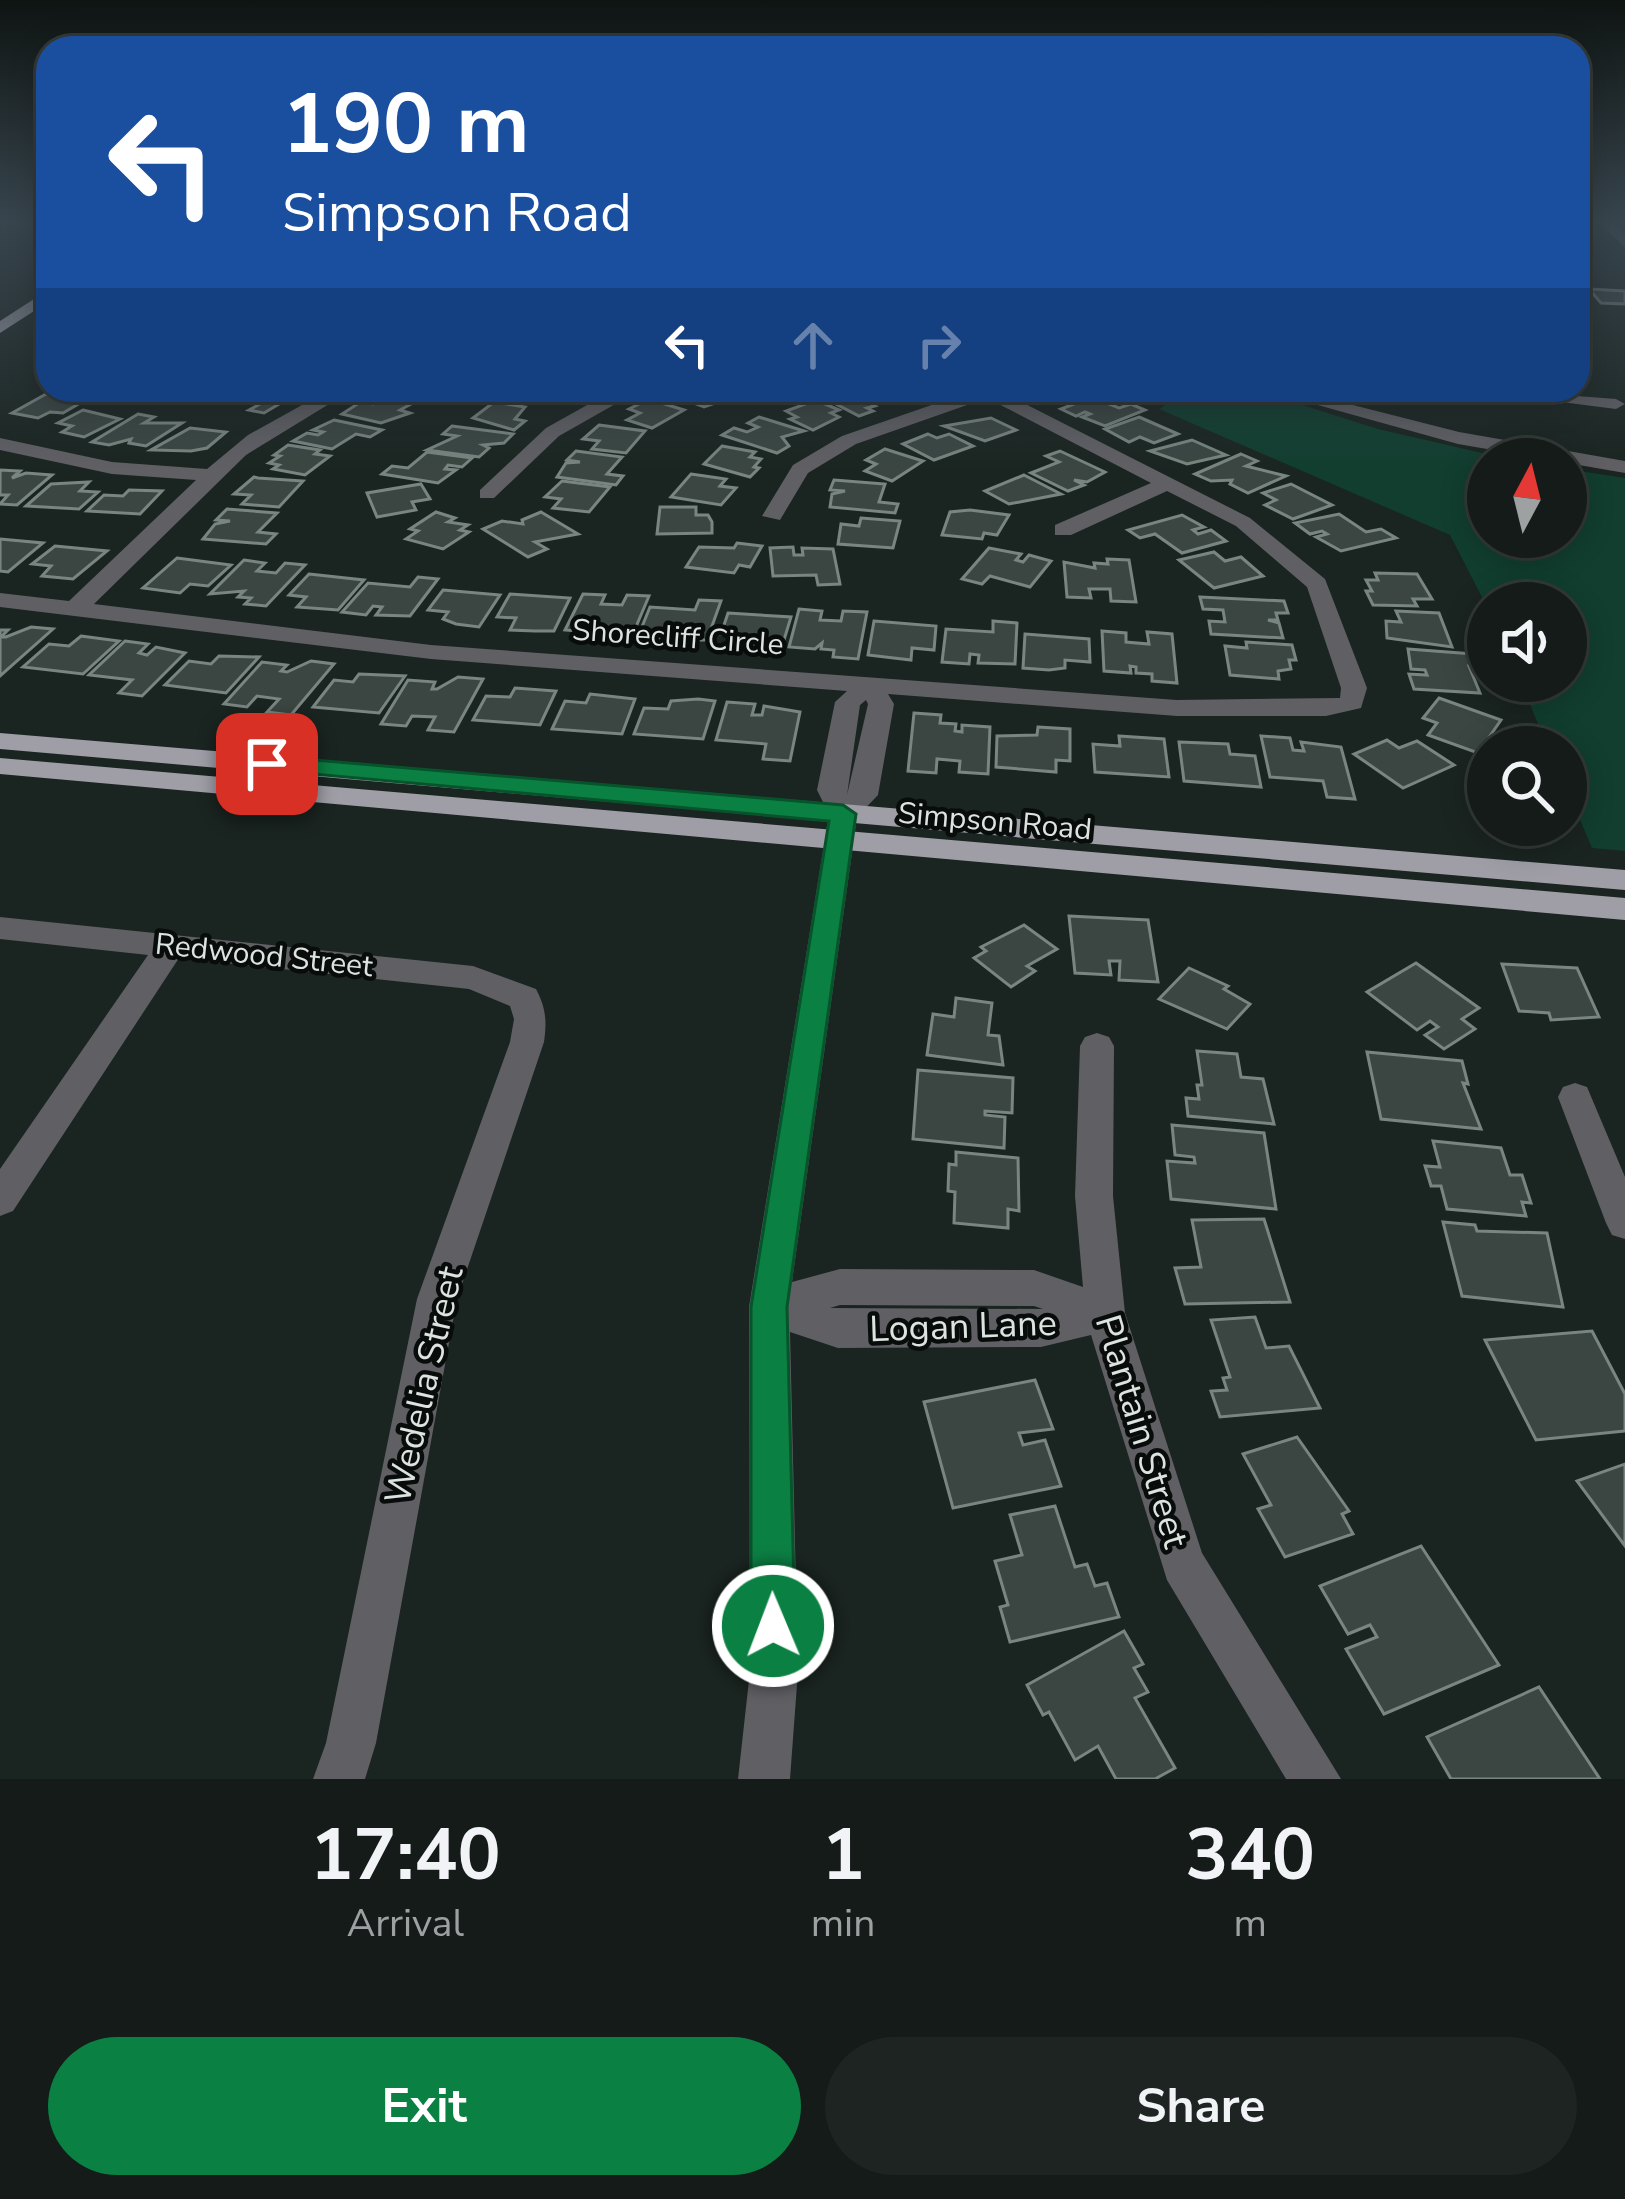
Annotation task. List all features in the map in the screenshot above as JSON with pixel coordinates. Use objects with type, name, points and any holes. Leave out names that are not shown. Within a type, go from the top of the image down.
[{"type":"main road","points":[[0,328],[34,305]]},
{"type":"main road","name":"Simpson Road","points":[[0,741],[1625,909]]},
{"type":"main road","name":"Simpson Road","points":[[0,766],[1625,880]]},
{"type":"street","points":[[1590,401],[1616,404]]},
{"type":"street","points":[[74,609],[128,568],[211,475],[268,431],[322,402]]},
{"type":"street","points":[[487,494],[544,434],[595,402]]},
{"type":"street","points":[[773,515],[800,469],[849,440],[955,402]]},
{"type":"street","points":[[1007,402],[1164,484]]},
{"type":"street","points":[[1319,402],[1458,438],[1625,467]]},
{"type":"street","points":[[0,445],[112,468],[211,475]]},
{"type":"street","points":[[1063,530],[1164,484]]},
{"type":"street","name":"Shorecliff Circle","points":[[0,600],[431,652],[1177,708],[1326,708],[1352,703],[1354,688],[1317,584],[1243,522],[1164,484]]},
{"type":"street","points":[[764,1779],[774,1671],[769,1307],[841,827],[864,795],[880,704],[870,685]]},
{"type":"street","name":"Redwood Street","points":[[0,928],[473,978],[524,998]]},
{"type":"street","points":[[0,1200],[171,945]]},
{"type":"street","name":"Wedelia Street","points":[[339,1779],[437,1299],[527,1042],[531,1019],[524,998]]},
{"type":"street","name":"Plantain Street","points":[[1097,1046],[1094,1196],[1105,1313],[1183,1564],[1316,1779]]},
{"type":"street","points":[[1575,1097],[1625,1223]]},
{"type":"street","name":"Logan Lane","points":[[769,1307],[838,1329],[1041,1328],[1105,1313]]},
{"type":"green space","points":[[1162,402],[1293,402],[1378,429],[1467,450],[1467,558],[1587,558],[1587,472],[1625,478],[1625,851],[1592,848],[1587,836],[1587,726],[1539,726],[1529,702],[1587,702],[1587,582],[1474,582],[1450,535],[1159,409],[1167,404]]},
{"type":"building","points":[[36,400],[82,402],[63,413],[38,418],[12,413]]},
{"type":"building","points":[[250,402],[282,402],[264,413],[249,410],[260,404]]},
{"type":"building","points":[[360,402],[411,404],[400,410],[410,413],[381,423],[342,414]]},
{"type":"building","points":[[494,402],[525,407],[515,419],[525,421],[514,430],[473,418]]},
{"type":"building","points":[[659,402],[684,410],[652,428],[627,420],[640,413],[629,409]]},
{"type":"building","points":[[821,402],[839,410],[831,413],[839,417],[813,430],[790,419],[797,417],[786,411]]},
{"type":"building","points":[[832,402],[878,402],[867,408],[873,411],[859,416]]},
{"type":"building","points":[[1079,402],[1104,402],[1145,410],[1105,426],[1082,417],[1090,414],[1085,412],[1076,416],[1061,409]]},
{"type":"building","points":[[83,410],[120,419],[84,437],[62,432],[72,426],[58,423]]},
{"type":"building","points":[[138,414],[154,417],[144,423],[182,423],[146,446],[129,443],[131,439],[109,445],[92,442]]},
{"type":"building","points":[[759,417],[804,431],[782,437],[789,446],[777,453],[722,435],[734,428],[747,432],[758,427],[748,423]]},
{"type":"building","points":[[1139,417],[1178,434],[1154,443],[1140,437],[1129,442],[1105,429]]},
{"type":"building","points":[[991,418],[1016,430],[985,441],[944,426]]},
{"type":"building","points":[[334,420],[382,430],[370,437],[356,434],[332,449],[293,441],[307,433],[318,435],[323,432],[313,430]]},
{"type":"building","points":[[599,425],[645,431],[626,453],[592,449],[599,441],[583,439]]},
{"type":"building","points":[[452,426],[513,434],[504,443],[483,445],[489,448],[479,457],[427,450],[457,436],[443,434]]},
{"type":"building","points":[[190,428],[226,432],[207,448],[151,450]]},
{"type":"building","points":[[928,434],[937,438],[949,434],[973,446],[934,460],[903,444]]},
{"type":"building","points":[[1192,440],[1226,455],[1187,464],[1150,451]]},
{"type":"building","points":[[288,445],[330,456],[305,475],[273,469],[279,465],[269,463],[280,456],[274,455]]},
{"type":"building","points":[[722,446],[755,452],[750,457],[761,459],[754,467],[759,468],[750,477],[704,464]]},
{"type":"building","points":[[885,449],[923,461],[892,481],[865,471],[876,464],[866,460]]},
{"type":"building","points":[[576,451],[622,457],[607,474],[623,476],[616,485],[557,477],[566,463],[580,462],[567,460]]},
{"type":"building","points":[[1060,451],[1105,472],[1087,482],[1074,480],[1084,485],[1068,491],[1031,473],[1059,462],[1046,456]]},
{"type":"building","points":[[427,452],[472,458],[462,467],[448,465],[445,469],[456,470],[438,483],[382,474],[392,466],[408,468]]},
{"type":"building","points":[[1241,454],[1257,461],[1246,466],[1286,476],[1248,493],[1230,484],[1232,480],[1211,481],[1195,474]]},
{"type":"building","points":[[0,470],[20,471],[12,478],[26,473],[52,475],[17,505],[0,504],[8,495],[0,495]]},
{"type":"building","points":[[691,474],[726,479],[720,486],[736,488],[721,505],[671,497]]},
{"type":"building","points":[[1024,475],[1061,494],[1009,504],[985,491]]},
{"type":"building","points":[[254,477],[303,481],[279,507],[242,504],[251,495],[234,494]]},
{"type":"building","points":[[834,480],[885,484],[879,502],[898,504],[895,513],[830,507],[832,494],[845,491],[830,490]]},
{"type":"building","points":[[562,481],[610,487],[589,512],[553,508],[561,499],[545,497]]},
{"type":"building","points":[[89,482],[80,491],[98,492],[79,509],[26,506],[51,484]]},
{"type":"building","points":[[421,484],[430,499],[412,502],[416,510],[377,517],[367,493]]},
{"type":"building","points":[[1291,484],[1332,505],[1293,519],[1265,505],[1276,500],[1263,493]]},
{"type":"building","points":[[129,490],[162,491],[140,514],[87,511],[104,495],[123,496]]},
{"type":"building","points":[[660,507],[696,507],[696,515],[708,515],[712,533],[657,534]]},
{"type":"building","points":[[227,509],[277,513],[258,532],[276,534],[266,544],[203,539],[215,524],[230,521],[216,520]]},
{"type":"building","points":[[436,512],[455,518],[448,522],[468,525],[460,530],[469,532],[443,549],[406,539],[418,531],[410,529]]},
{"type":"building","points":[[541,512],[578,534],[535,542],[547,549],[528,557],[483,529],[502,521],[523,524],[522,520]]},
{"type":"building","points":[[950,512],[1009,515],[997,535],[984,533],[982,539],[942,535]]},
{"type":"building","points":[[1339,514],[1366,532],[1381,529],[1396,538],[1341,551],[1316,537],[1327,534],[1310,534],[1295,523]]},
{"type":"building","points":[[1182,515],[1204,527],[1193,530],[1198,534],[1211,530],[1226,541],[1182,553],[1155,534],[1140,538],[1128,530]]},
{"type":"building","points":[[861,518],[900,521],[893,548],[838,544],[841,524],[859,526]]},
{"type":"building","points":[[0,539],[43,543],[8,572],[0,571]]},
{"type":"building","points":[[737,543],[762,546],[750,567],[739,565],[734,573],[686,567],[699,547],[734,548]]},
{"type":"building","points":[[55,546],[107,551],[73,579],[42,576],[51,566],[32,564]]},
{"type":"building","points":[[793,547],[794,555],[803,555],[802,548],[833,549],[840,584],[818,585],[816,575],[773,576],[770,548]]},
{"type":"building","points":[[989,548],[1021,554],[1016,560],[1023,562],[1029,555],[1051,561],[1030,587],[990,576],[982,584],[962,579]]},
{"type":"building","points":[[1214,552],[1225,561],[1241,557],[1263,576],[1214,588],[1179,560]]},
{"type":"building","points":[[177,558],[231,565],[208,586],[190,584],[180,593],[143,588]]},
{"type":"building","points":[[1107,559],[1129,560],[1136,602],[1111,601],[1110,589],[1089,589],[1091,598],[1067,597],[1064,562],[1095,568],[1094,563],[1108,564]]},
{"type":"building","points":[[244,560],[265,563],[257,571],[276,573],[285,563],[305,565],[266,606],[245,604],[251,598],[238,597],[244,591],[210,594]]},
{"type":"building","points":[[1375,573],[1417,574],[1432,599],[1413,599],[1417,606],[1373,605],[1366,580],[1378,580]]},
{"type":"building","points":[[309,574],[364,580],[338,610],[297,607],[306,597],[289,595]]},
{"type":"building","points":[[418,577],[438,579],[410,616],[376,615],[382,607],[373,606],[366,615],[342,612],[368,583],[410,587]]},
{"type":"building","points":[[443,590],[500,595],[479,627],[443,619],[448,612],[428,610]]},
{"type":"building","points":[[510,594],[570,598],[554,631],[510,630],[516,618],[497,617]]},
{"type":"building","points":[[583,594],[605,595],[601,604],[622,605],[627,595],[649,596],[630,641],[606,639],[608,633],[595,632],[598,626],[590,632],[565,630]]},
{"type":"building","points":[[1200,597],[1284,601],[1288,613],[1276,613],[1278,620],[1268,620],[1279,623],[1283,638],[1211,634],[1209,621],[1225,622],[1223,610],[1203,609]]},
{"type":"building","points":[[699,600],[721,601],[707,640],[671,640],[675,632],[666,631],[663,640],[637,639],[650,607],[695,610]]},
{"type":"building","points":[[799,609],[822,611],[820,620],[841,621],[843,611],[867,612],[858,659],[833,657],[834,650],[821,649],[822,643],[815,649],[789,647]]},
{"type":"building","points":[[1396,611],[1439,613],[1452,647],[1387,638],[1386,621],[1401,622]]},
{"type":"building","points":[[728,613],[791,617],[781,650],[741,643],[744,635],[721,634]]},
{"type":"building","points":[[874,621],[936,626],[934,650],[912,648],[911,660],[868,655]]},
{"type":"building","points":[[993,621],[1017,623],[1015,664],[978,663],[979,655],[970,654],[969,664],[942,662],[946,629],[993,632]]},
{"type":"building","points":[[31,627],[53,629],[0,676],[0,630],[8,630],[1,637],[6,637]]},
{"type":"building","points":[[1102,631],[1126,633],[1126,642],[1149,644],[1147,632],[1172,634],[1177,683],[1152,681],[1152,674],[1136,673],[1136,667],[1130,666],[1131,673],[1104,671]]},
{"type":"building","points":[[1025,634],[1089,639],[1090,662],[1065,660],[1065,668],[1049,670],[1023,668]]},
{"type":"building","points":[[81,636],[119,641],[83,674],[23,667],[49,644],[69,646]]},
{"type":"building","points":[[125,641],[148,644],[139,653],[147,655],[156,647],[185,653],[142,696],[119,693],[132,680],[89,675]]},
{"type":"building","points":[[1246,642],[1292,645],[1296,660],[1289,660],[1291,669],[1278,671],[1279,679],[1230,675],[1225,646],[1247,648]]},
{"type":"building","points":[[1408,649],[1467,654],[1467,692],[1414,689],[1409,674],[1427,675],[1425,670],[1411,669]]},
{"type":"building","points":[[219,656],[259,657],[226,693],[165,685],[189,661],[211,664]]},
{"type":"building","points":[[311,661],[334,664],[291,715],[267,712],[279,699],[257,696],[247,707],[224,704],[262,662],[287,665],[281,671],[287,672]]},
{"type":"building","points":[[359,674],[405,676],[379,713],[313,707],[334,680],[353,682]]},
{"type":"building","points":[[458,677],[483,679],[454,732],[428,730],[435,717],[412,716],[406,726],[381,724],[408,680],[435,682],[432,689],[437,689]]},
{"type":"building","points":[[515,688],[556,691],[540,725],[473,720],[486,696],[510,697]]},
{"type":"building","points":[[590,694],[635,699],[622,734],[552,729],[565,701],[586,703]]},
{"type":"building","points":[[1439,698],[1501,720],[1497,726],[1467,726],[1467,749],[1428,735],[1437,723],[1423,718]]},
{"type":"building","points":[[671,701],[715,701],[703,739],[634,734],[644,708],[668,709]]},
{"type":"building","points":[[727,702],[755,704],[752,715],[762,715],[764,706],[800,712],[790,761],[763,759],[766,744],[716,740]]},
{"type":"building","points":[[914,713],[941,715],[940,723],[956,724],[955,731],[962,732],[962,725],[990,727],[988,774],[959,772],[960,761],[937,759],[936,773],[908,771]]},
{"type":"building","points":[[1038,727],[1070,729],[1070,761],[1056,760],[1056,772],[996,767],[997,736],[1037,735]]},
{"type":"building","points":[[1119,736],[1164,739],[1169,777],[1095,772],[1093,744],[1120,746]]},
{"type":"building","points":[[1261,736],[1290,738],[1293,750],[1304,751],[1301,742],[1341,747],[1355,799],[1327,797],[1323,781],[1270,777]]},
{"type":"building","points":[[1387,740],[1399,748],[1417,741],[1454,765],[1403,788],[1354,754]]},
{"type":"building","points":[[1179,742],[1228,744],[1230,754],[1255,756],[1261,787],[1184,781]]},
{"type":"building","points":[[1069,916],[1148,920],[1158,982],[1119,980],[1120,961],[1109,961],[1111,975],[1075,973]]},
{"type":"building","points":[[1024,925],[1057,949],[1027,966],[1035,971],[1011,987],[974,958],[986,951],[981,947]]},
{"type":"building","points":[[1416,963],[1479,1008],[1462,1019],[1475,1029],[1444,1049],[1425,1035],[1438,1027],[1430,1021],[1417,1030],[1367,992]]},
{"type":"building","points":[[1502,964],[1577,968],[1599,1017],[1551,1020],[1549,1013],[1519,1011]]},
{"type":"building","points":[[1189,968],[1228,986],[1224,989],[1250,1004],[1227,1029],[1159,999]]},
{"type":"building","points":[[956,998],[992,1003],[988,1035],[999,1036],[1003,1065],[927,1055],[933,1014],[954,1017]]},
{"type":"building","points":[[1197,1051],[1237,1054],[1241,1077],[1263,1079],[1274,1124],[1188,1116],[1186,1098],[1199,1099],[1197,1085],[1202,1085]]},
{"type":"building","points":[[1367,1052],[1462,1061],[1468,1084],[1463,1083],[1481,1129],[1381,1119]]},
{"type":"building","points":[[918,1070],[1013,1078],[1012,1113],[985,1111],[985,1115],[1005,1117],[1004,1148],[913,1139]]},
{"type":"building","points":[[1172,1125],[1264,1133],[1276,1209],[1171,1199],[1167,1161],[1195,1163],[1194,1157],[1175,1155]]},
{"type":"building","points":[[1433,1141],[1501,1148],[1510,1175],[1522,1175],[1531,1203],[1522,1202],[1526,1216],[1447,1209],[1441,1186],[1431,1186],[1425,1166],[1440,1167]]},
{"type":"building","points":[[956,1152],[1018,1158],[1019,1211],[1008,1209],[1008,1228],[954,1223],[955,1192],[948,1191],[949,1164],[956,1165]]},
{"type":"building","points":[[1264,1219],[1290,1302],[1185,1304],[1175,1268],[1201,1267],[1192,1220]]},
{"type":"building","points":[[1443,1222],[1475,1225],[1477,1231],[1547,1233],[1563,1307],[1462,1296]]},
{"type":"building","points":[[1255,1317],[1266,1348],[1289,1346],[1320,1408],[1220,1417],[1211,1391],[1227,1390],[1223,1378],[1230,1377],[1211,1320]]},
{"type":"building","points":[[1592,1331],[1625,1394],[1625,1431],[1536,1440],[1485,1340]]},
{"type":"building","points":[[1035,1380],[1053,1429],[1019,1433],[1023,1445],[1045,1440],[1061,1486],[953,1508],[924,1402]]},
{"type":"building","points":[[1297,1437],[1349,1511],[1342,1514],[1353,1534],[1285,1557],[1258,1509],[1271,1505],[1243,1454]]},
{"type":"building","points":[[1625,1464],[1625,1546],[1577,1481]]},
{"type":"building","points":[[1055,1506],[1075,1567],[1087,1564],[1095,1586],[1107,1583],[1119,1617],[1010,1642],[1000,1607],[1008,1605],[995,1561],[1022,1555],[1010,1515]]},
{"type":"building","points":[[1421,1546],[1499,1665],[1384,1714],[1346,1649],[1377,1637],[1370,1625],[1348,1634],[1320,1586]]},
{"type":"building","points":[[1124,1631],[1143,1664],[1134,1668],[1148,1692],[1135,1698],[1175,1768],[1155,1779],[1116,1779],[1098,1746],[1075,1760],[1049,1712],[1043,1715],[1027,1685]]},
{"type":"building","points":[[1539,1687],[1600,1779],[1451,1779],[1427,1737]]},
{"type":"route","points":[[267,764],[843,814],[769,1307],[773,1626]]}]
